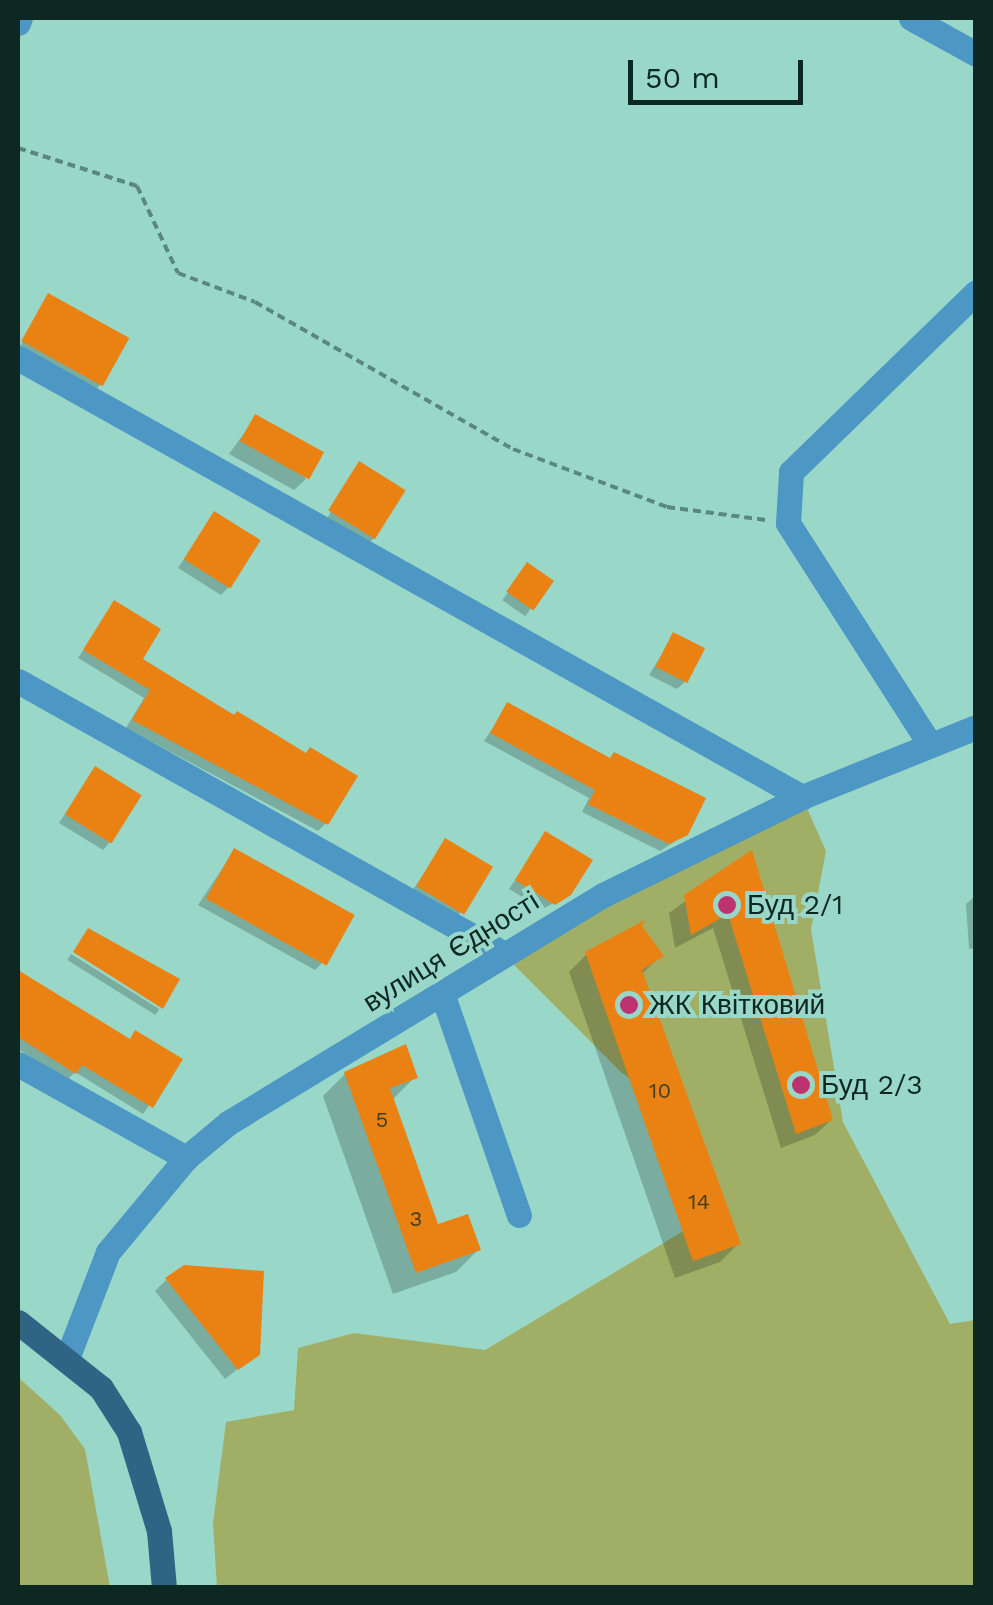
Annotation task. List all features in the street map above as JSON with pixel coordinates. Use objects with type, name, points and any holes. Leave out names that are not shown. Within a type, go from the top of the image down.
[{"type":"main road","points":[[18,1322],[68,1356],[101,1388],[130,1432],[159,1531],[164,1588]]},
{"type":"street","points":[[910,18],[976,54]]},
{"type":"street","points":[[929,742],[788,524],[791,472],[976,292]]},
{"type":"street","points":[[18,358],[802,797]]},
{"type":"street","points":[[18,681],[501,952]]},
{"type":"street","name":"вулиця Єдності","points":[[68,1356],[108,1252],[186,1158],[296,1078],[442,993],[501,952],[802,797],[929,742],[976,727]]},
{"type":"street","points":[[442,993],[519,1215]]},
{"type":"street","points":[[18,1064],[186,1158]]},
{"type":"path","points":[[18,148],[137,186],[178,273],[255,302],[513,449],[667,507],[788,524]]},
{"type":"green space","points":[[802,797],[826,851],[811,929],[843,1122],[950,1324],[975,1320],[975,1587],[217,1588],[213,1523],[226,1422],[294,1410],[298,1348],[354,1333],[485,1350],[717,1211],[691,1122],[622,1073],[501,952]]},
{"type":"green space","points":[[18,1377],[60,1415],[85,1449],[110,1587],[18,1587]]},
{"type":"building","points":[[48,293],[129,338],[103,386],[21,341]]},
{"type":"building","points":[[255,414],[324,452],[309,479],[240,441]]},
{"type":"building","points":[[359,461],[406,490],[375,539],[328,510]]},
{"type":"building","points":[[214,511],[261,540],[230,588],[184,559]]},
{"type":"building","points":[[527,562],[554,581],[533,610],[506,591]]},
{"type":"building","points":[[114,600],[161,629],[143,659],[234,715],[237,711],[306,753],[310,747],[358,776],[328,825],[132,720],[150,690],[83,650]]},
{"type":"building","points":[[673,632],[705,648],[687,683],[655,667]]},
{"type":"building","points":[[507,702],[610,758],[614,752],[706,798],[688,835],[669,844],[588,804],[595,790],[490,733]]},
{"type":"building","points":[[95,766],[142,795],[111,843],[65,814]]},
{"type":"building","points":[[545,831],[593,860],[571,895],[555,905],[515,880]]},
{"type":"building","points":[[445,838],[493,867],[464,915],[416,886]]},
{"type":"building","points":[[234,848],[355,915],[327,966],[206,899]]},
{"type":"building","points":[[752,850],[833,1120],[796,1134],[728,914],[691,935],[684,895]]},
{"type":"building","points":[[645,920],[642,926],[664,956],[642,970],[741,1244],[693,1261],[585,952]]},
{"type":"building","points":[[88,928],[180,979],[163,1009],[73,952]]},
{"type":"building","points":[[18,970],[130,1039],[135,1030],[183,1059],[153,1108],[82,1065],[76,1074],[18,1037]]},
{"type":"building","points":[[406,1044],[418,1078],[390,1088],[438,1224],[468,1214],[481,1250],[416,1273],[344,1072]]},
{"type":"building","points":[[184,1265],[264,1271],[260,1355],[238,1370],[165,1278]]},
{"type":"place","name":"Буд 2/1","points":[[727,905]]},
{"type":"place","name":"ЖК Квітковий","points":[[629,1005]]},
{"type":"place","name":"Буд 2/3","points":[[801,1085]]}]
